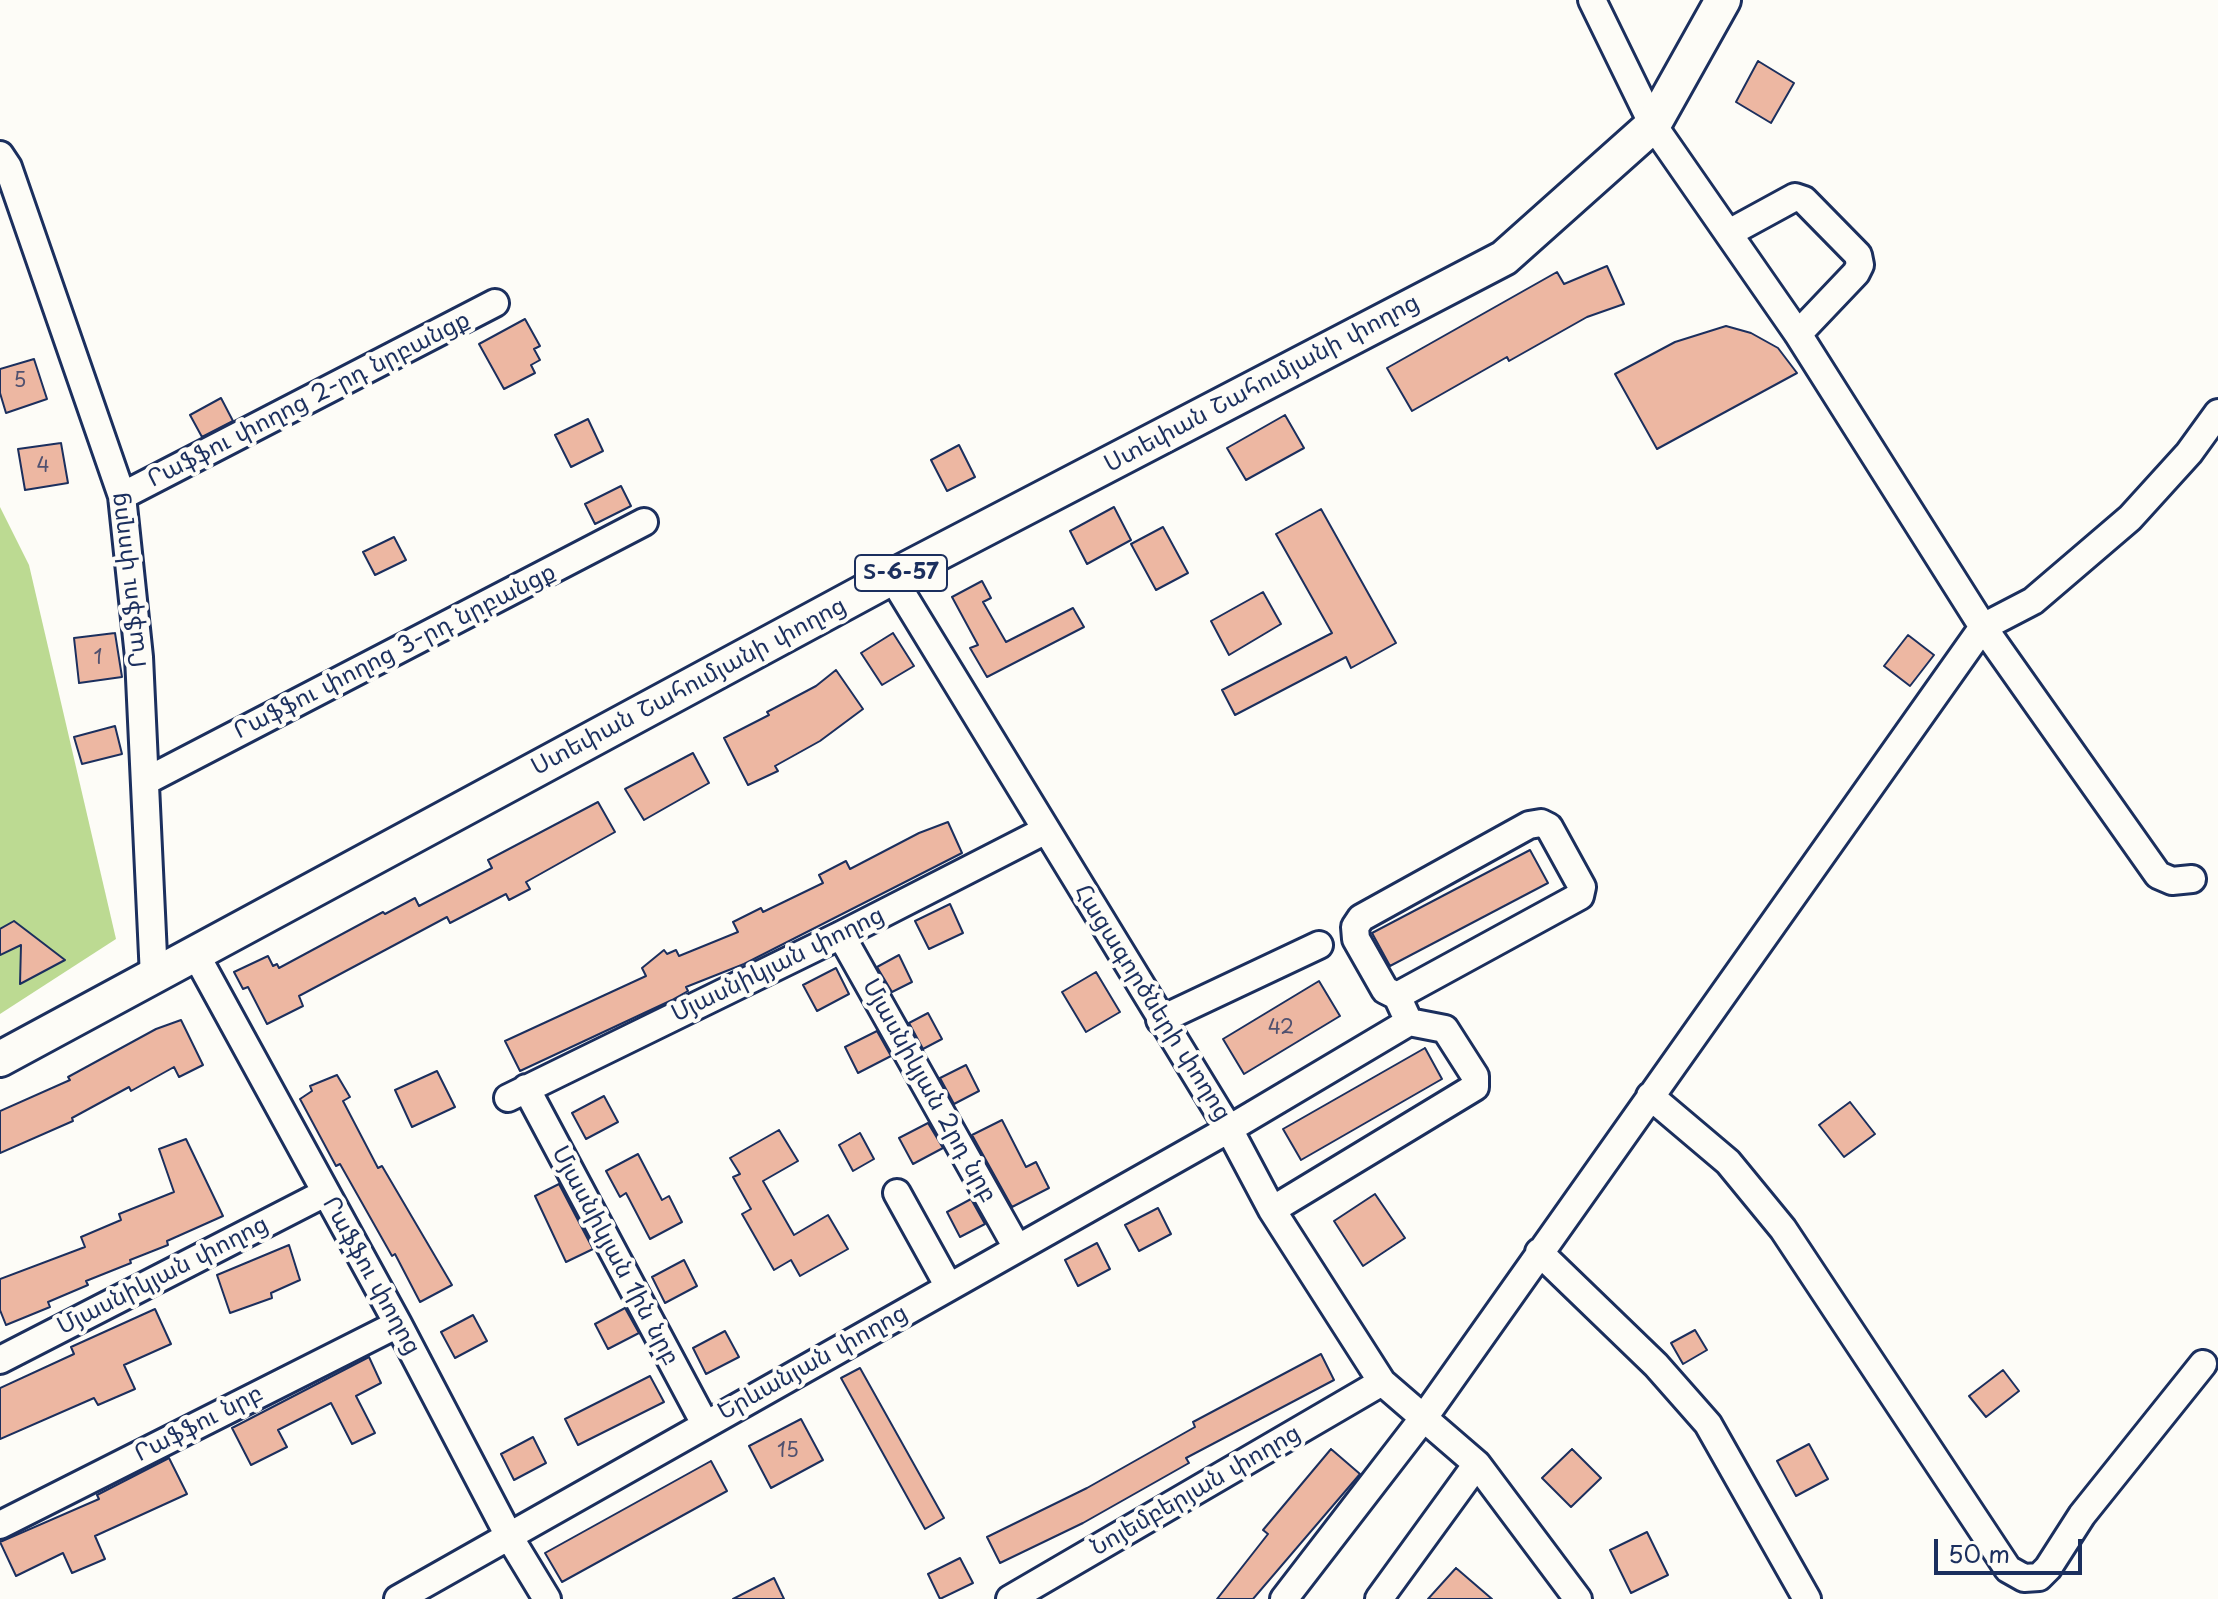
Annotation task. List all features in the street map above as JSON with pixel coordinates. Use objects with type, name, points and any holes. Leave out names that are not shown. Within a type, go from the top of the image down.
[{"type":"main road","name":"Ստեփան Շահումյանի փողոց","points":[[0,1059],[892,577],[1504,258],[1653,125],[1723,0]]},
{"type":"street","points":[[1592,0],[1653,125],[1798,334],[1983,627],[2158,875],[2172,881],[2192,879]]},
{"type":"street","name":"Րաֆֆու փողոց","points":[[3,165],[122,496],[139,657],[154,977]]},
{"type":"street","points":[[1729,233],[1795,197],[1804,200],[1858,255],[1860,265],[1856,273],[1798,334]]},
{"type":"street","name":"Րաֆֆու փողոց 2-րդ նրբանցք","points":[[122,496],[495,303]]},
{"type":"street","points":[[1284,1599],[1425,1416],[1983,627],[2033,601],[2130,518],[2189,453],[2218,413]]},
{"type":"street","name":"Րաֆֆու փողոց 3-րդ նրբանցք","points":[[146,781],[644,522]]},
{"type":"street","name":"Հացագործների փողոց","points":[[892,577],[1229,1129],[1272,1210],[1382,1382],[1477,1464]]},
{"type":"street","points":[[1272,1210],[1475,1087],[1475,1076],[1445,1029],[1409,1022],[1397,996],[1385,990],[1356,939],[1355,927],[1361,918],[1529,825],[1541,823],[1549,827],[1582,887],[1580,896],[1397,996]]},
{"type":"street","name":"Մյասնիկյան փողոց","points":[[517,1093],[841,935],[1046,830]]},
{"type":"street","name":"Մյասնիկյան 2րդ նրբ","points":[[841,935],[1016,1246]]},
{"type":"street","points":[[1160,1020],[1319,945]]},
{"type":"street","name":"Րաֆֆու փողոց","points":[[195,953],[398,1324],[510,1538],[547,1599]]},
{"type":"street","name":"Երևանյան փողոց","points":[[398,1599],[510,1538],[1016,1246],[1229,1129],[1409,1022]]},
{"type":"street","name":"Մյասնիկյան 1ին նրբ","points":[[517,1093],[705,1424]]},
{"type":"street","points":[[1650,1096],[1728,1162],[1783,1229],[2008,1569],[2024,1578],[2039,1577],[2048,1568],[2082,1515],[2203,1364]]},
{"type":"street","name":"Մյասնիկյան փողոց","points":[[0,1360],[325,1193]]},
{"type":"street","points":[[897,1193],[949,1287]]},
{"type":"street","points":[[1539,1252],[1656,1365],[1708,1424],[1807,1599]]},
{"type":"street","name":"Րաֆֆու նրբ","points":[[0,1525],[398,1324]]},
{"type":"street","name":"Նոյեմբերյան փողոց","points":[[1010,1599],[1382,1382]]},
{"type":"street","points":[[1379,1599],[1477,1464],[1578,1599]]},
{"type":"green space","points":[[0,507],[29,565],[116,939],[0,1014]]},
{"type":"building","points":[[1758,61],[1794,83],[1771,123],[1736,102]]},
{"type":"building","points":[[1607,266],[1624,304],[1587,317],[1509,361],[1507,357],[1412,411],[1387,368],[1557,272],[1564,284]]},
{"type":"building","points":[[525,319],[540,346],[534,349],[540,360],[531,365],[535,373],[504,389],[479,344]]},
{"type":"building","points":[[1726,326],[1751,333],[1778,348],[1797,373],[1657,449],[1615,374],[1675,342]]},
{"type":"building","points":[[34,359],[47,399],[6,413],[0,393],[0,369]]},
{"type":"building","points":[[221,398],[233,421],[202,437],[190,415]]},
{"type":"building","points":[[1285,415],[1304,448],[1246,480],[1227,448]]},
{"type":"building","points":[[588,419],[603,451],[571,467],[555,435]]},
{"type":"building","points":[[61,443],[68,483],[25,490],[18,449]]},
{"type":"building","points":[[959,445],[975,477],[947,491],[931,460]]},
{"type":"building","points":[[621,486],[631,506],[595,524],[585,504]]},
{"type":"building","points":[[1114,507],[1131,540],[1087,564],[1070,531]]},
{"type":"building","points":[[1321,509],[1396,643],[1351,668],[1346,657],[1235,715],[1222,690],[1332,633],[1276,534]]},
{"type":"building","points":[[1163,527],[1188,573],[1156,590],[1131,544]]},
{"type":"building","points":[[394,537],[406,560],[375,575],[363,552]]},
{"type":"building","points":[[982,581],[991,598],[983,602],[1006,642],[1073,608],[1084,627],[987,677],[970,648],[978,645],[952,597]]},
{"type":"building","points":[[1263,592],[1281,624],[1229,655],[1211,621]]},
{"type":"building","points":[[115,633],[122,677],[79,683],[74,638]]},
{"type":"building","points":[[893,633],[914,666],[882,685],[861,653]]},
{"type":"building","points":[[1908,635],[1934,655],[1910,686],[1884,666]]},
{"type":"building","points":[[836,670],[863,709],[820,741],[775,766],[778,771],[748,785],[724,738],[769,715],[767,712],[816,686]]},
{"type":"building","points":[[115,726],[122,754],[82,764],[74,737]]},
{"type":"building","points":[[693,753],[709,783],[644,820],[625,789]]},
{"type":"building","points":[[598,802],[615,832],[526,882],[530,889],[509,900],[506,894],[450,923],[447,917],[299,996],[303,1006],[267,1024],[248,987],[243,989],[234,972],[268,956],[273,966],[277,964],[279,968],[383,912],[385,914],[415,898],[419,906],[492,868],[488,860]]},
{"type":"building","points":[[948,822],[962,853],[744,964],[686,987],[688,991],[672,1000],[520,1071],[505,1041],[646,976],[642,968],[664,950],[667,954],[676,950],[679,956],[738,932],[733,922],[761,908],[763,912],[823,883],[819,875],[846,861],[850,869],[919,833]]},
{"type":"building","points":[[1530,850],[1548,883],[1390,966],[1372,933]]},
{"type":"building","points":[[950,904],[963,933],[929,949],[915,921]]},
{"type":"building","points":[[14,921],[65,960],[20,984],[21,945],[0,955],[0,929]]},
{"type":"building","points":[[899,955],[912,982],[892,992],[877,967]]},
{"type":"building","points":[[836,968],[849,994],[817,1011],[803,985]]},
{"type":"building","points":[[1096,972],[1120,1012],[1086,1032],[1062,992]]},
{"type":"building","points":[[1319,981],[1340,1016],[1244,1074],[1223,1039]]},
{"type":"building","points":[[928,1013],[942,1039],[923,1049],[909,1023]]},
{"type":"building","points":[[181,1020],[203,1065],[179,1077],[174,1067],[131,1091],[129,1087],[72,1118],[73,1121],[0,1153],[0,1111],[70,1080],[68,1077],[156,1029]]},
{"type":"building","points":[[877,1031],[891,1056],[858,1073],[845,1047]]},
{"type":"building","points":[[1425,1048],[1442,1079],[1301,1160],[1283,1129]]},
{"type":"building","points":[[966,1065],[979,1091],[954,1104],[940,1078]]},
{"type":"building","points":[[437,1071],[455,1107],[412,1127],[395,1090]]},
{"type":"building","points":[[337,1075],[350,1097],[343,1101],[378,1168],[382,1166],[452,1285],[420,1302],[395,1254],[392,1256],[340,1164],[336,1166],[300,1099],[312,1091],[310,1086]]},
{"type":"building","points":[[604,1096],[618,1122],[586,1139],[572,1113]]},
{"type":"building","points":[[1850,1102],[1875,1134],[1844,1157],[1819,1125]]},
{"type":"building","points":[[1002,1120],[1026,1167],[1036,1162],[1049,1188],[1012,1207],[972,1135]]},
{"type":"building","points":[[928,1123],[943,1148],[913,1164],[899,1138]]},
{"type":"building","points":[[779,1130],[798,1161],[763,1181],[794,1235],[828,1215],[848,1249],[800,1276],[791,1260],[774,1270],[742,1214],[751,1209],[733,1177],[740,1174],[730,1158]]},
{"type":"building","points":[[860,1133],[874,1159],[853,1171],[839,1145]]},
{"type":"building","points":[[186,1139],[223,1216],[167,1241],[168,1245],[130,1260],[131,1263],[86,1281],[88,1285],[48,1302],[50,1307],[6,1325],[0,1310],[0,1279],[85,1247],[81,1237],[121,1220],[119,1214],[174,1192],[159,1149]]},
{"type":"building","points":[[638,1154],[662,1200],[669,1196],[682,1222],[650,1239],[626,1193],[620,1197],[606,1171]]},
{"type":"building","points":[[559,1184],[593,1249],[566,1262],[535,1196]]},
{"type":"building","points":[[1375,1194],[1405,1238],[1363,1266],[1334,1221]]},
{"type":"building","points":[[971,1199],[985,1224],[960,1237],[947,1212]]},
{"type":"building","points":[[1158,1208],[1171,1234],[1139,1251],[1125,1225]]},
{"type":"building","points":[[1097,1243],[1110,1269],[1078,1286],[1065,1260]]},
{"type":"building","points":[[289,1245],[300,1280],[271,1293],[272,1298],[230,1313],[217,1275]]},
{"type":"building","points":[[684,1260],[697,1286],[665,1303],[652,1277]]},
{"type":"building","points":[[625,1308],[639,1333],[608,1349],[595,1324]]},
{"type":"building","points":[[155,1309],[171,1344],[124,1365],[135,1389],[98,1405],[94,1398],[0,1439],[0,1388],[74,1354],[71,1347]]},
{"type":"building","points":[[473,1315],[487,1341],[455,1358],[441,1332]]},
{"type":"building","points":[[1695,1330],[1707,1350],[1683,1364],[1671,1343]]},
{"type":"building","points":[[725,1331],[739,1357],[706,1374],[693,1348]]},
{"type":"building","points":[[1321,1354],[1334,1380],[1186,1458],[1189,1463],[1083,1523],[1000,1563],[987,1537],[1087,1488],[1195,1427],[1193,1422]]},
{"type":"building","points":[[369,1357],[381,1383],[356,1396],[375,1433],[352,1444],[331,1403],[278,1430],[287,1447],[251,1465],[232,1428]]},
{"type":"building","points":[[860,1368],[944,1518],[925,1529],[841,1378]]},
{"type":"building","points":[[2003,1370],[2019,1391],[1986,1417],[1969,1396]]},
{"type":"building","points":[[650,1376],[664,1402],[578,1445],[565,1419]]},
{"type":"building","points":[[801,1419],[823,1460],[771,1488],[749,1446]]},
{"type":"building","points":[[533,1437],[546,1463],[514,1480],[501,1454]]},
{"type":"building","points":[[1809,1444],[1828,1479],[1796,1496],[1777,1461]]},
{"type":"building","points":[[1331,1449],[1360,1474],[1253,1599],[1217,1599],[1268,1534],[1263,1530]]},
{"type":"building","points":[[1572,1449],[1601,1478],[1571,1507],[1542,1478]]},
{"type":"building","points":[[169,1458],[187,1494],[95,1536],[105,1559],[72,1573],[63,1553],[16,1576],[0,1542],[99,1499],[97,1495]]},
{"type":"building","points":[[711,1461],[727,1491],[562,1582],[545,1553]]},
{"type":"building","points":[[1647,1532],[1668,1575],[1631,1593],[1610,1550]]},
{"type":"building","points":[[960,1558],[973,1583],[940,1599],[928,1574]]},
{"type":"building","points":[[1456,1568],[1492,1599],[1428,1599]]},
{"type":"building","points":[[774,1578],[784,1599],[733,1599]]}]
